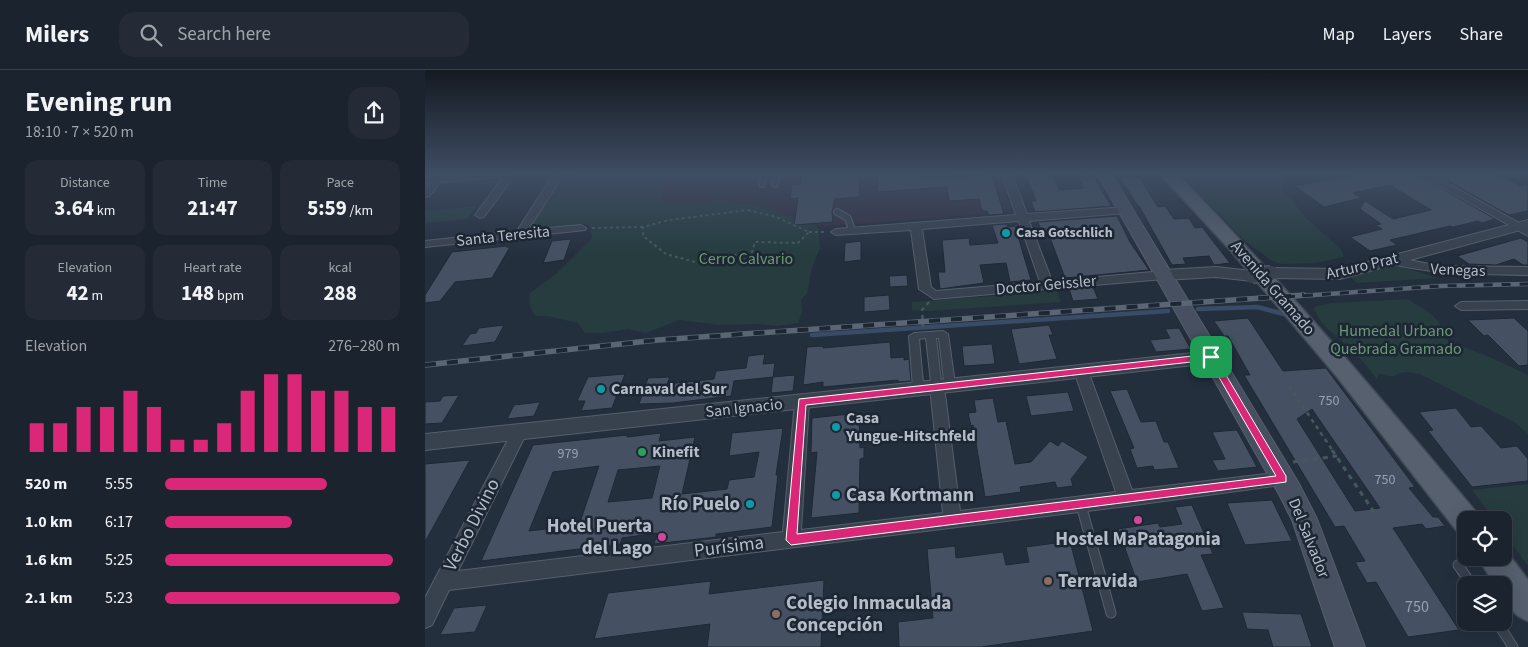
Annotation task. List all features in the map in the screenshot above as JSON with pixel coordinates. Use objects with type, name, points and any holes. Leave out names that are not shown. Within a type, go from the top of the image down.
[{"type":"main road","name":"Del Salvador","points":[[1121,202],[1279,472],[1304,520],[1350,647]]},
{"type":"main road","name":"Avenida Gramado","points":[[1195,202],[1238,247],[1458,511]]},
{"type":"main road","points":[[1499,566],[1528,605]]},
{"type":"street","points":[[480,215],[490,202]]},
{"type":"street","points":[[521,233],[541,202]]},
{"type":"street","points":[[1017,202],[1047,284]]},
{"type":"street","points":[[1476,202],[1525,228]]},
{"type":"street","points":[[836,232],[1126,210]]},
{"type":"street","points":[[916,226],[925,289],[931,294]]},
{"type":"street","name":"Santa Teresita","points":[[425,244],[581,228]]},
{"type":"street","name":"Arturo Prat","points":[[1163,275],[1216,272],[1252,276],[1271,274],[1330,275],[1525,228]]},
{"type":"street","name":"Venegas","points":[[1388,260],[1414,268],[1457,272],[1528,272]]},
{"type":"street","name":"Doctor Geissler","points":[[931,294],[1163,275]]},
{"type":"street","points":[[1461,306],[1528,305]]},
{"type":"street","points":[[943,334],[950,384],[937,386],[918,388],[915,336],[943,334]]},
{"type":"street","points":[[931,337],[952,520]]},
{"type":"street","name":"San Ignacio","points":[[425,442],[1211,357]]},
{"type":"street","points":[[1081,371],[1127,500]]},
{"type":"street","points":[[791,540],[802,402]]},
{"type":"street","name":"Verbo Divino","points":[[425,618],[519,432]]},
{"type":"street","name":"Purísima","points":[[443,582],[1127,500],[1279,472]]},
{"type":"lane","points":[[837,212],[849,218],[852,230]]},
{"type":"lane","points":[[1081,505],[1111,613]]},
{"type":"lane","points":[[1503,631],[1513,647]]},
{"type":"path","points":[[581,228],[643,226],[669,220],[748,210],[776,217],[809,232],[836,232]]},
{"type":"path","points":[[643,226],[643,236],[666,254],[695,262],[752,252],[755,242],[799,243],[809,232]]},
{"type":"path","points":[[923,326],[922,310],[931,294]]},
{"type":"path","points":[[1289,386],[1376,515]]},
{"type":"path","points":[[1279,472],[1337,456]]},
{"type":"shaded area","points":[[651,202],[1008,202],[1012,212],[829,226],[647,210]]},
{"type":"green space","name":"Cerro Calvario","points":[[545,202],[732,202],[751,204],[812,223],[818,227],[820,248],[812,268],[807,293],[801,300],[802,312],[798,323],[777,326],[758,324],[721,325],[679,320],[646,333],[629,329],[604,333],[585,333],[578,323],[547,316],[535,316],[530,306],[529,294],[557,273],[592,238],[590,225],[582,224],[580,226],[527,231]]},
{"type":"green space","points":[[1208,202],[1293,202],[1305,217],[1341,249],[1344,257],[1316,263],[1281,264],[1272,261],[1244,240]]},
{"type":"green space","points":[[477,206],[467,219],[425,223],[425,211]]},
{"type":"green space","points":[[1392,264],[1438,278],[1357,283],[1350,276]]},
{"type":"green space","points":[[1057,291],[1061,302],[930,311],[912,310],[912,302]]},
{"type":"green space","name":"Humedal Urbano Quebrada Gramado","points":[[1407,299],[1436,319],[1441,328],[1438,335],[1528,375],[1528,434],[1516,423],[1420,374],[1403,372],[1390,376],[1379,373],[1377,379],[1355,354],[1323,324],[1314,307],[1332,303]]},
{"type":"green space","points":[[1528,484],[1528,566],[1512,544],[1512,511],[1488,511],[1472,490]]},
{"type":"building","points":[[797,202],[834,202],[832,212],[833,222],[794,225]]},
{"type":"building","points":[[980,202],[1000,202],[1004,214],[989,215],[987,211],[982,211]]},
{"type":"building","points":[[1031,202],[1109,202],[1111,206],[1035,212]]},
{"type":"building","points":[[1135,202],[1155,202],[1158,207],[1165,206],[1174,219],[1189,218],[1195,228],[1202,227],[1230,263],[1214,265],[1209,256],[1183,258],[1186,264],[1172,265]]},
{"type":"building","points":[[1317,202],[1345,202],[1324,207]]},
{"type":"building","points":[[1364,202],[1393,219],[1431,210],[1418,202],[1466,202],[1495,219],[1482,223],[1478,221],[1453,227],[1450,226],[1390,240],[1397,245],[1370,251],[1350,237],[1382,229],[1375,225],[1381,224],[1360,209]]},
{"type":"building","points":[[1485,202],[1528,202],[1528,211],[1509,215]]},
{"type":"building","points":[[1117,216],[1130,242],[1149,270],[1065,278],[1049,235],[1043,235],[1038,222]]},
{"type":"building","points":[[1007,224],[1008,227],[1015,226],[1031,280],[1010,282],[1006,263],[980,265],[984,283],[940,289],[938,272],[945,272],[942,240],[969,238],[970,245],[998,243],[992,225]]},
{"type":"building","points":[[1521,238],[1528,242],[1528,265],[1523,265],[1514,259],[1496,265],[1469,264],[1457,256]]},
{"type":"building","points":[[571,239],[564,260],[543,263],[552,241]]},
{"type":"building","points":[[861,241],[861,260],[844,262],[845,243]]},
{"type":"building","points":[[510,247],[492,278],[455,282],[440,301],[425,303],[425,295],[452,252]]},
{"type":"building","points":[[907,275],[908,286],[890,287],[889,276]]},
{"type":"building","points":[[1093,287],[1098,299],[1073,301],[1069,289]]},
{"type":"building","points":[[889,295],[890,310],[864,312],[864,297]]},
{"type":"building","points":[[1248,318],[1283,371],[1326,368],[1415,487],[1409,488],[1433,517],[1438,517],[1445,526],[1426,529],[1422,524],[1393,528],[1457,627],[1457,630],[1408,637],[1376,582],[1367,583],[1355,562],[1365,561],[1344,526],[1335,527],[1244,375],[1250,375],[1228,336],[1224,336],[1214,321]],"holes":[[[1312,409],[1380,508],[1355,511],[1297,419]]]},
{"type":"building","points":[[1514,318],[1528,331],[1528,365],[1519,366],[1488,335],[1484,336],[1468,320]]},
{"type":"building","points":[[504,325],[495,342],[462,346],[470,334],[476,333],[479,328]]},
{"type":"building","points":[[1049,325],[1053,335],[1049,335],[1057,359],[1019,364],[1011,329]]},
{"type":"building","points":[[1179,328],[1191,349],[1156,352],[1150,340],[1170,338],[1165,329]]},
{"type":"building","points":[[890,342],[891,358],[904,357],[904,360],[909,359],[911,381],[898,382],[898,380],[823,387],[823,382],[803,385],[807,347],[823,346],[823,348]]},
{"type":"building","points":[[992,344],[995,364],[964,366],[962,346]]},
{"type":"building","points":[[765,354],[763,364],[775,363],[773,377],[734,381],[731,396],[673,403],[639,404],[648,378],[670,377],[667,384],[714,379],[716,371],[746,368],[748,356]]},
{"type":"building","name":"Carnaval del Sur","points":[[625,374],[612,408],[581,411],[585,401],[577,401],[588,377]]},
{"type":"building","points":[[795,375],[793,391],[771,393],[773,377]]},
{"type":"building","points":[[1127,389],[1141,422],[1156,421],[1164,442],[1168,442],[1179,468],[1154,470],[1153,466],[1137,468],[1130,449],[1134,448],[1110,391]]},
{"type":"building","points":[[1068,392],[1074,411],[1031,416],[1026,396]]},
{"type":"building","points":[[459,395],[442,423],[425,424],[425,402],[440,401],[443,396]]},
{"type":"building","points":[[993,398],[998,422],[1006,421],[1015,464],[1031,462],[1050,441],[1058,446],[1062,441],[1088,457],[1071,479],[1073,486],[1057,488],[1055,482],[1020,487],[1021,492],[985,497],[973,425],[971,426],[968,413],[976,412],[974,400]]},
{"type":"building","points":[[540,402],[534,416],[507,419],[514,405]]},
{"type":"building","points":[[1456,408],[1471,427],[1481,426],[1501,448],[1517,446],[1528,459],[1528,481],[1472,487],[1428,431],[1433,430],[1419,412]]},
{"type":"building","points":[[859,413],[860,448],[864,447],[864,458],[860,459],[859,513],[811,518],[817,452],[811,453],[812,418]]},
{"type":"building","points":[[783,428],[776,475],[778,475],[772,527],[716,534],[716,537],[654,544],[657,533],[622,538],[620,544],[481,561],[533,445],[661,433],[659,441],[695,437],[682,494],[727,489],[729,480],[754,477],[759,452],[729,456],[732,433]],"holes":[[[599,466],[579,525],[529,531],[553,472]],[[660,466],[652,498],[608,502],[618,470]]]},
{"type":"building","points":[[1237,430],[1257,467],[1218,471],[1212,460],[1225,459],[1212,432]]},
{"type":"building","points":[[470,460],[425,542],[425,464]]},
{"type":"building","points":[[1272,500],[1292,541],[1245,545],[1227,503]]},
{"type":"building","points":[[1192,505],[1213,554],[1201,555],[1224,608],[1202,611],[1187,574],[1137,582],[1118,529],[1158,523],[1160,527],[1182,524],[1175,507]]},
{"type":"building","points":[[1070,541],[1093,631],[981,647],[899,647],[898,622],[933,618],[927,549],[955,546],[956,558],[1003,552],[1006,565],[1029,562],[1026,547]]},
{"type":"building","points":[[824,580],[821,647],[707,647],[710,624],[594,639],[608,593],[711,581],[709,594]]},
{"type":"building","points":[[487,605],[475,632],[440,635],[454,608]]},
{"type":"building","points":[[1242,612],[1301,614],[1312,647],[1273,647],[1268,630],[1247,629]]},
{"type":"waterway","points":[[1198,309],[1257,307],[1284,314]]},
{"type":"waterway","points":[[812,335],[1168,311]]},
{"type":"railway","points":[[1286,297],[1441,286],[1528,284]]},
{"type":"railway","points":[[425,365],[658,340],[1304,295]]},
{"type":"place","name":"Casa Gotschlich","points":[[1006,233]]},
{"type":"place","name":"Carnaval del Sur","points":[[601,389]]},
{"type":"place","name":"Casa Yungue-Hitschfeld","points":[[836,427]]},
{"type":"place","name":"Kinefit","points":[[642,452]]},
{"type":"place","name":"Casa Kortmann","points":[[836,495]]},
{"type":"place","name":"Río Puelo","points":[[750,504]]},
{"type":"place","name":"Hostel MaPatagonia","points":[[1138,520]]},
{"type":"place","name":"Hotel Puerta del Lago","points":[[662,537]]},
{"type":"place","name":"Terravida","points":[[1048,581]]},
{"type":"place","name":"Colegio Inmaculada Concepción","points":[[776,614]]},
{"type":"route","points":[[1211,357],[1283,479],[1127,500],[791,540],[802,402],[1211,357]]}]
